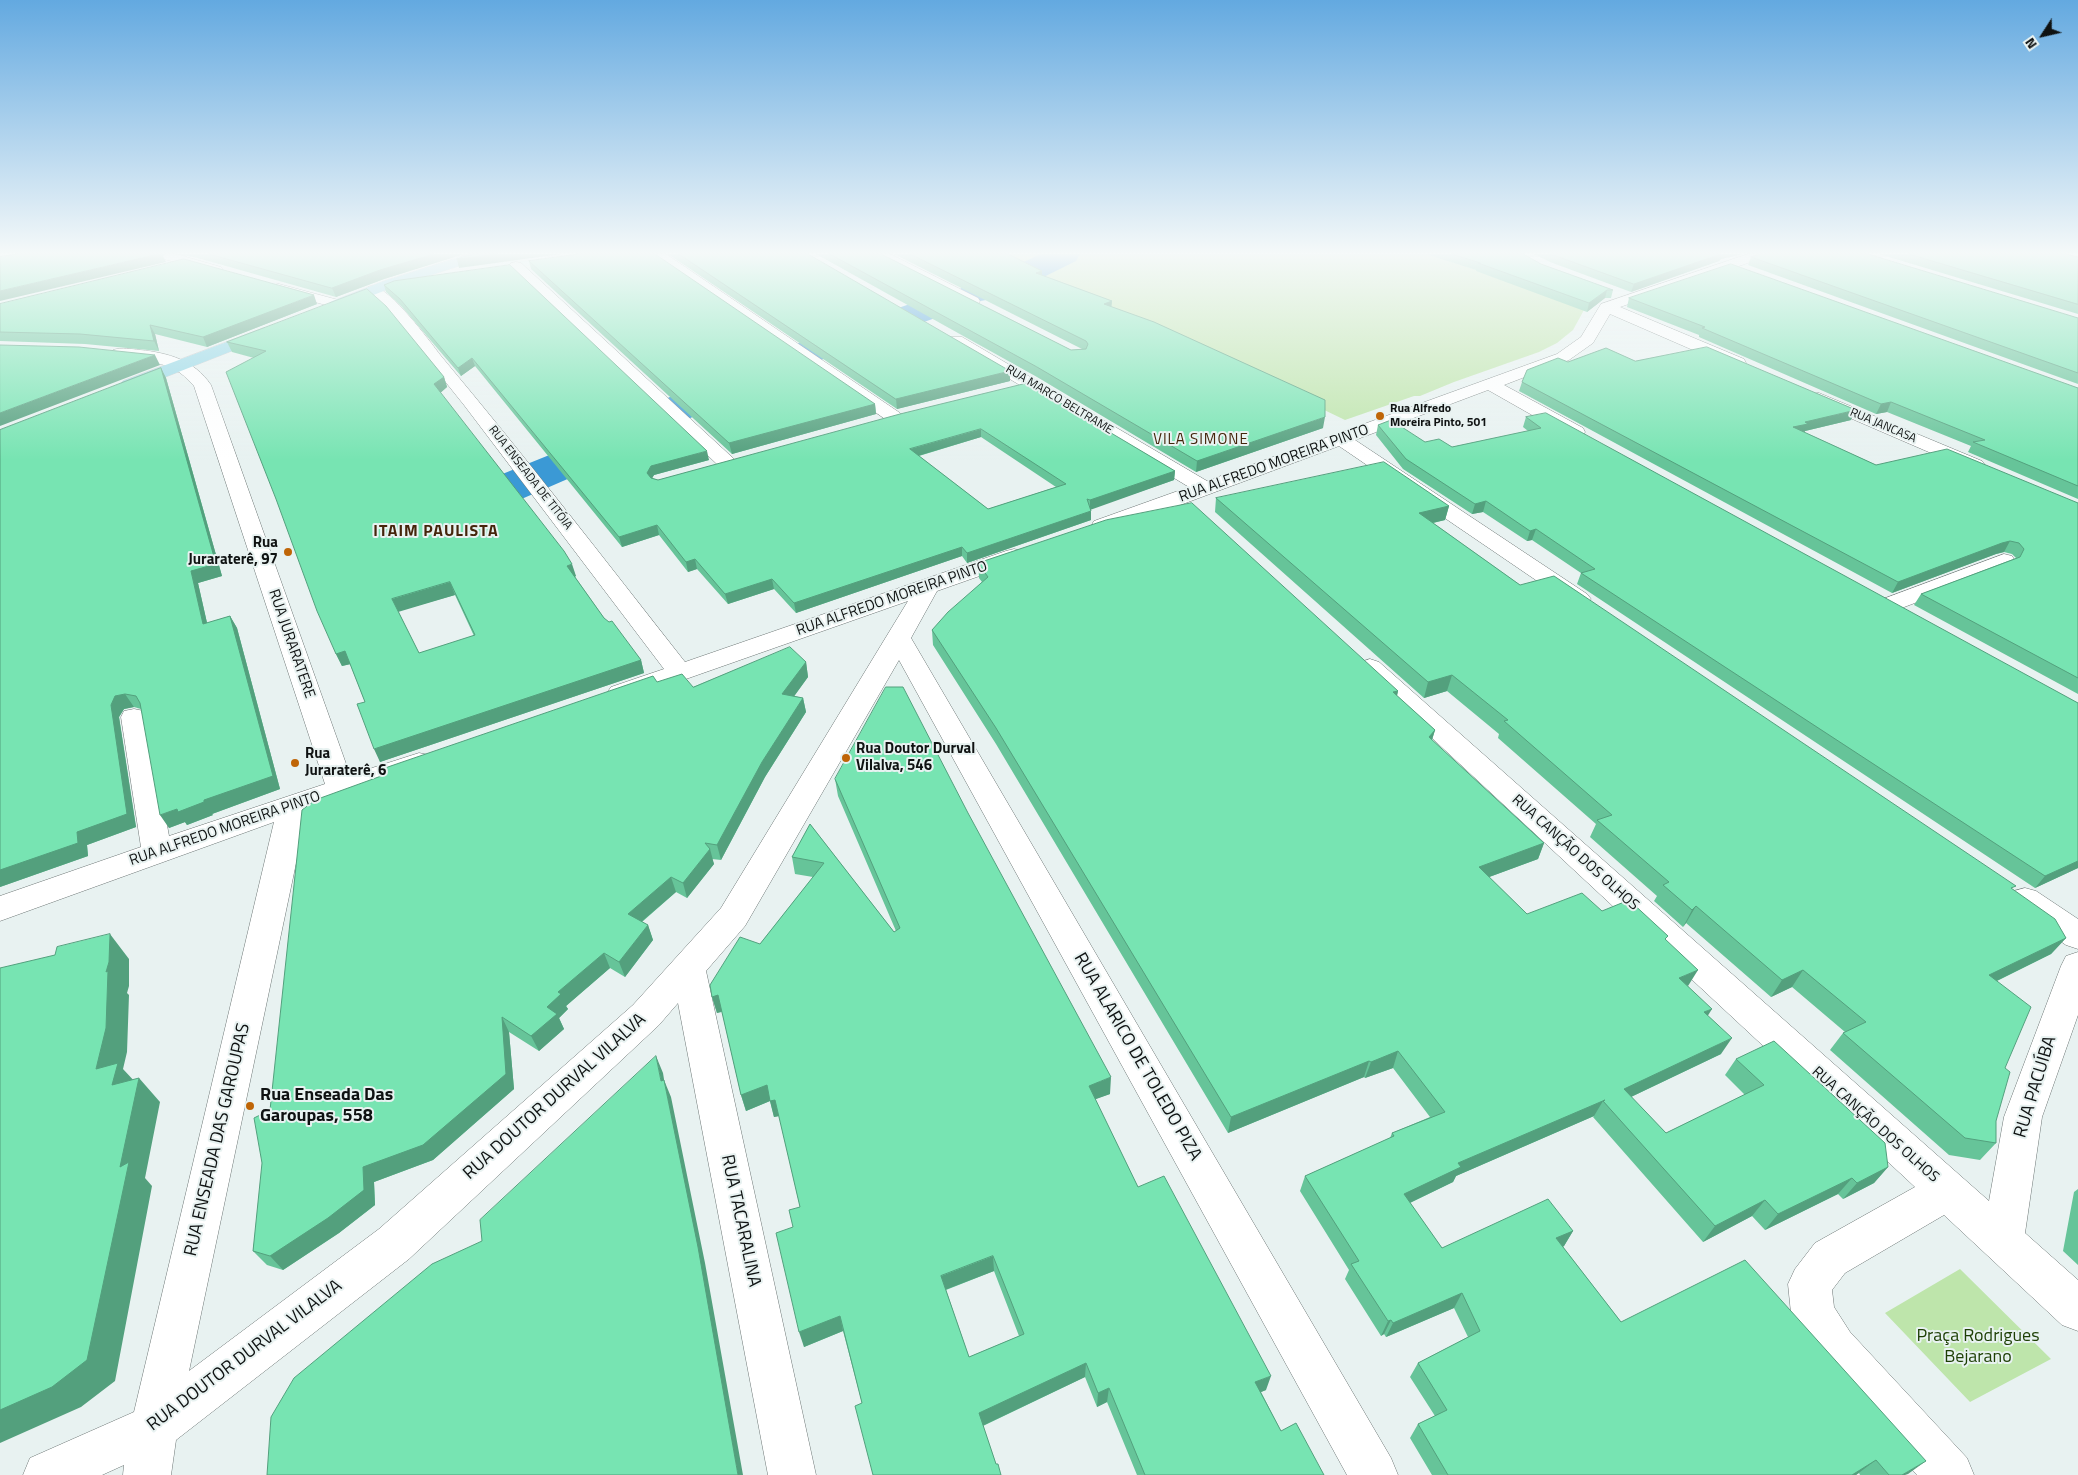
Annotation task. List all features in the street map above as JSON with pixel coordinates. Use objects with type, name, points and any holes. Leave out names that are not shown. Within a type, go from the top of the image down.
[{"type":"main road","points":[[109,393],[283,325]]},
{"type":"street","name":"RUA ENSEADA DE TITÓIA","points":[[406,323],[470,401],[680,672]]},
{"type":"street","points":[[572,323],[726,463]]},
{"type":"street","points":[[757,323],[894,417]]},
{"type":"street","name":"RUA ALFREDO MOREIRA PINTO","points":[[1083,533],[1199,501],[1342,439],[1564,357],[1587,340],[1598,323]]},
{"type":"street","points":[[1663,323],[1751,369]]},
{"type":"street","name":"RUA MARCO BELTRAME","points":[[943,333],[1030,383],[1199,501]]},
{"type":"street","points":[[106,352],[161,358],[182,364]]},
{"type":"street","name":"RUA JURARATERE","points":[[182,364],[202,385],[341,789]]},
{"type":"street","points":[[1003,389],[1030,383]]},
{"type":"street","points":[[1490,384],[1594,442]]},
{"type":"street","name":"RUA JANCASA","points":[[1806,392],[1987,470]]},
{"type":"street","points":[[876,422],[912,412]]},
{"type":"street","points":[[1342,439],[1598,612]]},
{"type":"street","points":[[708,468],[745,458]]},
{"type":"street","name":"RUA ALFREDO MOREIRA PINTO","points":[[605,698],[1037,549]]},
{"type":"street","points":[[1916,618],[1882,600],[2004,561]]},
{"type":"street","name":"RUA DOUTOR DURVAL VILALVA","points":[[47,1475],[154,1428],[394,1244],[646,1015],[733,917],[899,638],[927,587]]},
{"type":"street","name":"RUA ALARICO DE TOLEDO PIZA","points":[[899,638],[1374,1475]]},
{"type":"street","name":"RUA CANÇÃO DOS OLHOS","points":[[1352,651],[2078,1309]]},
{"type":"street","points":[[134,717],[157,852]]},
{"type":"street","name":"RUA ALFREDO MOREIRA PINTO","points":[[0,909],[157,852],[435,757]]},
{"type":"street","name":"RUA ENSEADA DAS GAROUPAS","points":[[147,1475],[154,1428],[293,806]]},
{"type":"street","points":[[2004,885],[2078,936]]},
{"type":"street","name":"RUA PACUÍBA","points":[[2003,1241],[2023,1117],[2078,966]]},
{"type":"street","name":"RUA TACARALINA","points":[[688,968],[792,1475]]},
{"type":"street","points":[[1947,1191],[1830,1258],[1810,1284],[1813,1313],[1834,1348],[1950,1475]]},
{"type":"green space","points":[[1143,323],[1577,323],[1573,330],[1557,343],[1539,352],[1420,396],[1414,396],[1345,420]]},
{"type":"green space","name":"Praça Rodrigues Bejarano","points":[[1960,1269],[2051,1359],[1970,1402],[1885,1313]]},
{"type":"building","points":[[0,323],[240,323],[203,337],[150,325],[154,341],[80,334],[0,332]]},
{"type":"building","points":[[278,323],[400,323],[444,377],[434,384],[564,551],[572,564],[567,566],[604,618],[609,622],[612,621],[641,660],[374,749],[357,704],[365,702],[345,651],[336,654],[317,611],[276,499],[226,372],[266,351],[227,342]],"holes":[[[450,582],[475,635],[419,653],[392,599]]]},
{"type":"building","points":[[420,323],[571,323],[707,451],[651,466],[647,473],[651,478],[658,480],[900,414],[1027,383],[1175,471],[1090,500],[1087,499],[1091,511],[967,553],[962,547],[794,603],[772,579],[725,594],[695,559],[686,562],[657,525],[619,537],[472,358],[458,368]],"holes":[[[981,429],[1066,484],[988,509],[910,449]]]},
{"type":"building","points":[[597,323],[756,323],[875,404],[729,443]]},
{"type":"building","points":[[782,323],[927,323],[1010,371],[896,399]]},
{"type":"building","points":[[956,323],[1017,323],[1071,350],[1086,349],[1088,344],[1086,341],[1049,323],[1156,323],[1325,400],[1325,417],[1197,461],[1037,367]]},
{"type":"building","points":[[1694,323],[1896,323],[2078,388],[2078,486],[1973,442],[1985,440],[1891,402],[1881,404],[1702,328],[1705,327]]},
{"type":"building","points":[[1937,323],[2078,323],[2078,373]]},
{"type":"building","points":[[0,345],[79,347],[155,355],[0,413]]},
{"type":"building","points":[[1707,347],[1856,410],[1805,422],[1808,424],[1793,427],[1876,465],[1947,449],[2078,503],[2078,678],[1921,594],[2020,557],[2024,549],[2019,543],[2010,541],[2002,543],[1898,582],[1522,382],[1527,370],[1558,358],[1568,362],[1606,348],[1635,361]]},
{"type":"building","points":[[161,368],[216,564],[191,571],[203,624],[230,616],[273,776],[204,800],[204,802],[178,812],[177,809],[160,815],[140,703],[136,696],[125,694],[115,696],[111,705],[127,814],[77,832],[78,843],[0,870],[0,430]]},
{"type":"building","points":[[1546,413],[2078,703],[2078,861],[2045,876],[1581,573],[1595,569],[1536,529],[1530,531],[1486,501],[1475,504],[1406,459],[1378,425],[1391,420],[1425,442],[1439,439],[1452,447],[1541,428],[1526,417]]},
{"type":"building","points":[[1384,462],[1449,506],[1419,513],[1520,585],[1554,576],[2016,886],[2011,888],[2055,919],[2066,938],[1989,975],[2031,1007],[2005,1068],[2010,1072],[1996,1121],[1996,1143],[1965,1138],[1843,1033],[1866,1022],[1803,970],[1782,980],[1696,906],[1692,910],[1663,885],[1669,882],[1597,820],[1612,815],[1504,721],[1508,720],[1452,675],[1428,682],[1216,498]]},
{"type":"building","points":[[1192,503],[1398,691],[1393,692],[1435,730],[1429,737],[1544,843],[1479,867],[1527,914],[1582,893],[1602,911],[1629,900],[1668,936],[1665,939],[1698,970],[1679,978],[1712,1009],[1704,1012],[1732,1038],[1624,1089],[1666,1133],[1764,1085],[1736,1059],[1774,1041],[1885,1143],[1888,1167],[1857,1183],[1852,1178],[1778,1214],[1765,1200],[1715,1226],[1603,1101],[1605,1100],[1458,1163],[1461,1167],[1404,1194],[1442,1248],[1548,1199],[1573,1231],[1556,1238],[1621,1322],[1745,1260],[1926,1461],[1902,1475],[1889,1475],[1876,1460],[1852,1475],[1448,1475],[1418,1424],[1447,1410],[1418,1363],[1480,1331],[1462,1293],[1393,1323],[1391,1320],[1388,1321],[1351,1264],[1359,1261],[1305,1176],[1394,1136],[1392,1133],[1445,1112],[1398,1051],[1231,1117],[996,728],[932,630],[948,612],[988,577],[978,563],[1106,520]]},
{"type":"building","points":[[790,647],[806,662],[782,694],[803,698],[762,762],[717,845],[705,843],[710,849],[683,883],[671,877],[628,914],[648,925],[619,962],[604,953],[558,992],[561,994],[547,1007],[557,1014],[531,1036],[502,1017],[506,1074],[423,1145],[363,1167],[364,1190],[328,1218],[270,1256],[253,1251],[262,1163],[254,1118],[270,1110],[302,810],[315,800],[384,775],[382,769],[653,676],[657,682],[682,674],[693,687]]},
{"type":"building","points":[[886,687],[903,687],[968,813],[1111,1077],[1089,1086],[1138,1187],[1164,1176],[1271,1376],[1255,1382],[1281,1431],[1296,1423],[1324,1475],[1145,1475],[1109,1388],[1098,1393],[1086,1363],[979,1413],[1001,1475],[873,1475],[855,1406],[862,1403],[840,1316],[799,1332],[776,1233],[793,1227],[789,1210],[800,1207],[775,1100],[770,1101],[767,1085],[741,1095],[718,995],[712,997],[710,985],[740,937],[760,944],[824,863],[792,857],[810,824],[894,932],[900,928],[835,779]],"holes":[[[993,1256],[1024,1334],[969,1357],[941,1276]]]},
{"type":"building","points":[[110,934],[109,962],[106,972],[108,971],[106,1028],[96,1069],[118,1063],[112,1085],[139,1078],[120,1167],[129,1162],[87,1360],[52,1387],[0,1410],[0,968],[55,955],[57,947]]},
{"type":"building","points":[[656,1056],[661,1081],[664,1080],[698,1247],[738,1475],[267,1475],[271,1417],[294,1378],[432,1264],[482,1241],[480,1220]]},
{"type":"waterway","points":[[470,504],[594,452],[739,377],[890,323]]},
{"type":"place","name":"Rua Alfredo Moreira Pinto, 501","points":[[1380,416]]},
{"type":"place","name":"Rua Juraraterê, 97","points":[[288,552]]},
{"type":"place","name":"Rua Doutor Durval Vilalva, 546","points":[[846,758]]},
{"type":"place","name":"Rua Juraraterê, 6","points":[[295,763]]},
{"type":"place","name":"Rua Enseada Das Garoupas, 558","points":[[250,1106]]},
{"type":"district","name":"VILA SIMONE","points":[[1201,440]]},
{"type":"district","name":"ITAIM PAULISTA","points":[[436,532]]}]
